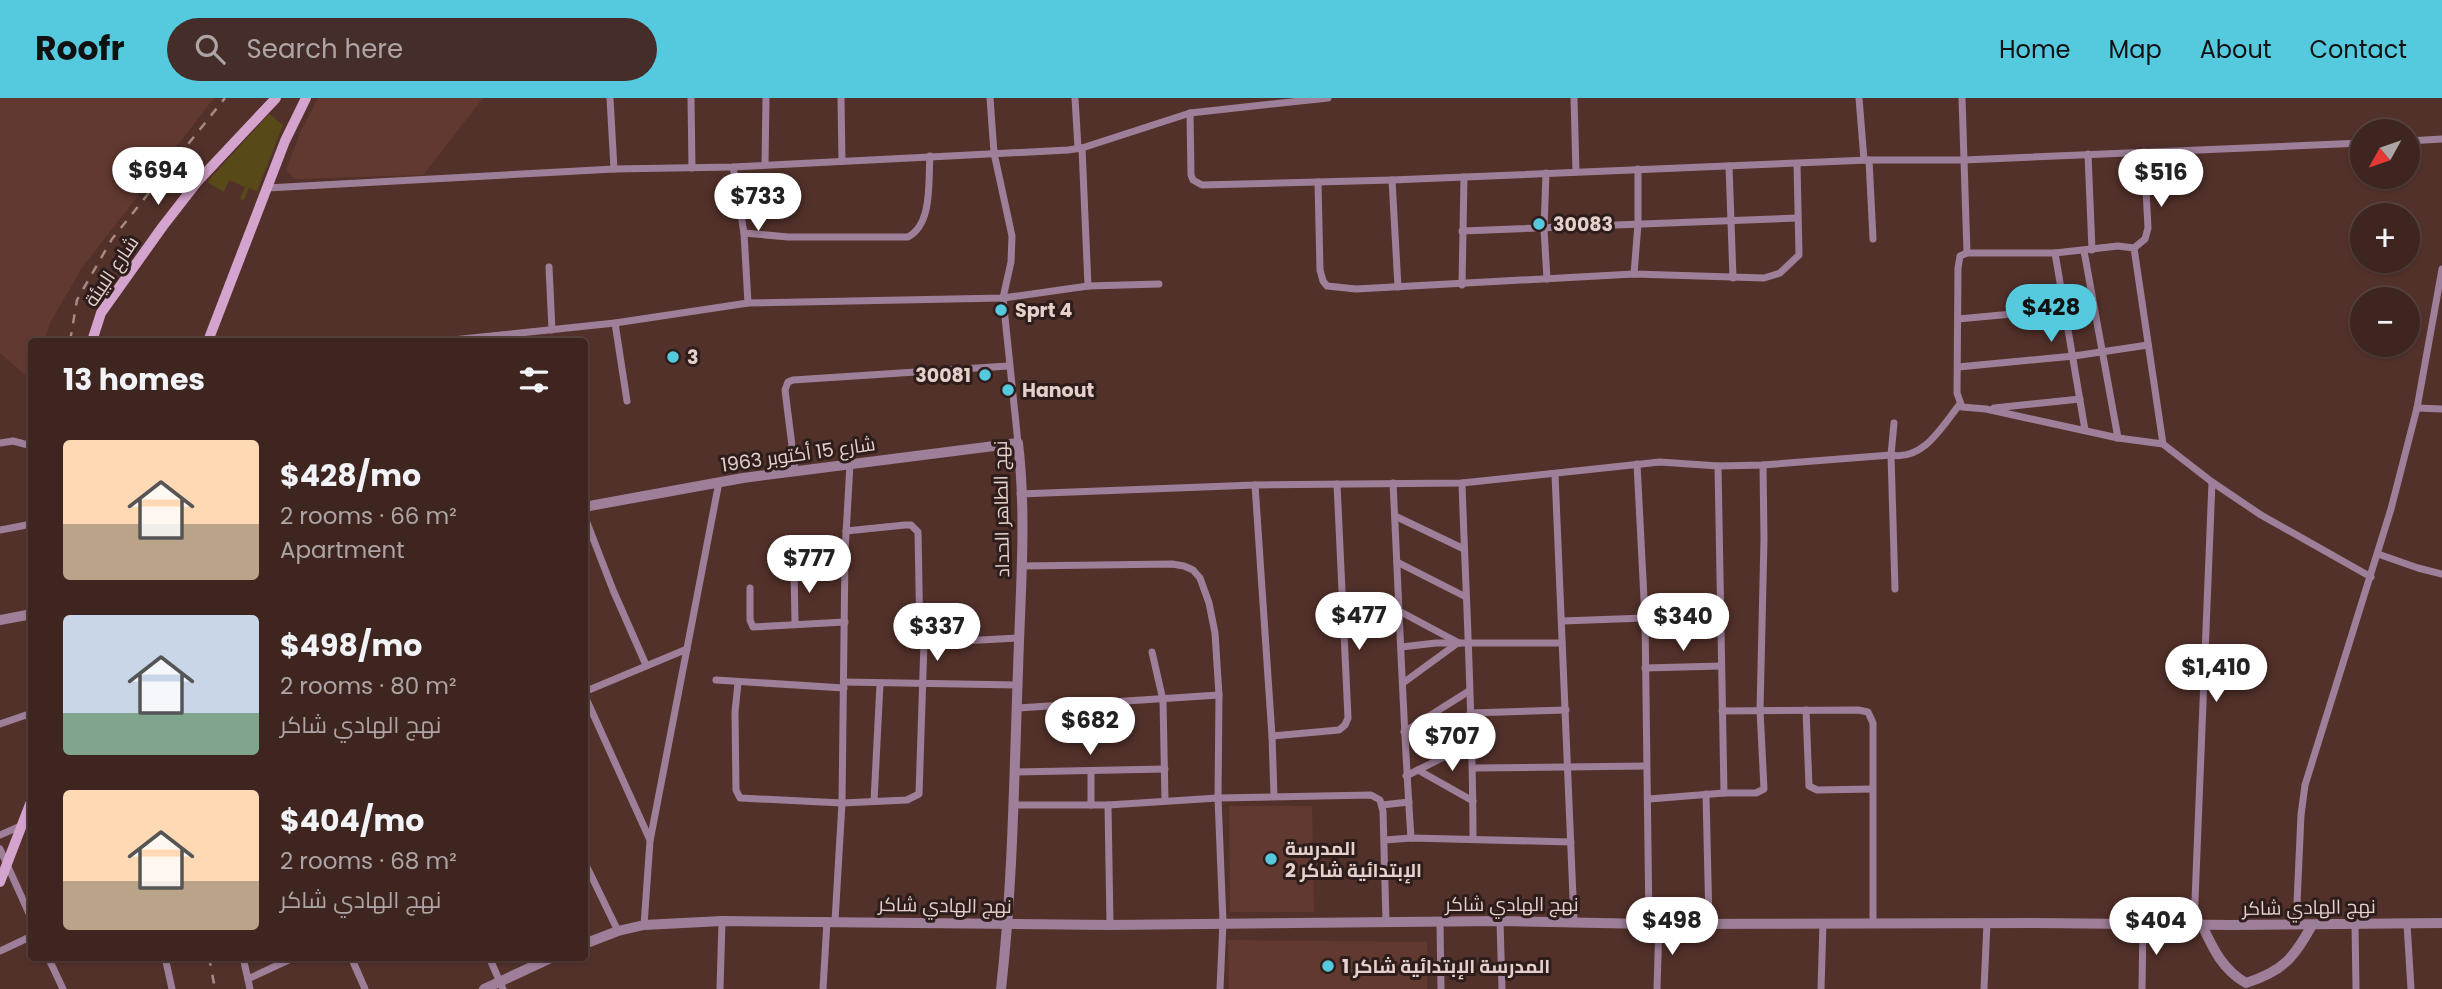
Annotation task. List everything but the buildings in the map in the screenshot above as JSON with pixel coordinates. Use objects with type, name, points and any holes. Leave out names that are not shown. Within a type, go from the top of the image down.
[{"type":"main road","name":"شارع البيئة","points":[[93,338],[101,313],[163,226],[198,181],[275,98]]},
{"type":"main road","points":[[209,338],[285,141],[306,98]]},
{"type":"main road","points":[[0,882],[27,823]]},
{"type":"street","points":[[610,98],[614,169]]},
{"type":"street","points":[[691,98],[692,168]]},
{"type":"street","points":[[765,165],[766,98]]},
{"type":"street","points":[[841,98],[842,161]]},
{"type":"street","name":"نهج الطاهر الحداد","points":[[990,98],[994,153],[1012,236],[1011,262],[1003,298],[1018,443],[1021,566],[1015,805],[1001,989]]},
{"type":"street","points":[[1075,98],[1088,286]]},
{"type":"street","points":[[1229,98],[1229,108]]},
{"type":"street","points":[[267,188],[1080,148],[1190,113],[1328,98]]},
{"type":"street","points":[[1574,98],[1576,172]]},
{"type":"street","points":[[1859,98],[1873,239]]},
{"type":"street","points":[[1962,98],[1967,253]]},
{"type":"street","points":[[1190,113],[1191,175],[1197,183],[1236,185],[1866,160],[1964,160],[2350,143]]},
{"type":"street","points":[[2420,140],[2442,139]]},
{"type":"street","points":[[2080,399],[1986,409],[1965,408],[1960,404],[1957,393],[1958,261],[1962,254],[1967,253],[2056,253],[2118,246],[2134,248],[2145,239],[2148,228],[2144,152]]},
{"type":"street","points":[[2088,154],[2088,250],[2118,438]]},
{"type":"street","points":[[744,233],[772,236],[908,237],[923,223],[930,156]]},
{"type":"street","points":[[1318,181],[1320,270],[1327,286],[1336,289],[1462,285],[1634,274],[1732,278],[1772,276],[1797,260],[1800,249],[1797,164]]},
{"type":"street","points":[[1729,166],[1732,278]]},
{"type":"street","points":[[733,167],[744,233],[748,303]]},
{"type":"street","points":[[1634,274],[1638,225],[1638,169]]},
{"type":"street","points":[[1546,173],[1546,279]]},
{"type":"street","points":[[1462,285],[1464,177]]},
{"type":"street","points":[[1392,180],[1398,287]]},
{"type":"street","points":[[1462,231],[1797,218]]},
{"type":"street","points":[[2134,248],[2163,444]]},
{"type":"street","points":[[2056,253],[2085,430]]},
{"type":"street","points":[[548,267],[552,330]]},
{"type":"street","points":[[2296,925],[2305,785],[2378,554],[2417,408],[2439,311],[2442,269]]},
{"type":"street","points":[[497,338],[748,303],[1003,298],[1088,286],[1159,284]]},
{"type":"street","points":[[1958,319],[2065,309]]},
{"type":"street","points":[[615,323],[627,401]]},
{"type":"street","points":[[1958,367],[2074,356],[2148,345]]},
{"type":"street","points":[[794,470],[785,390],[788,382],[798,379],[1008,366]]},
{"type":"street","points":[[1020,494],[1255,485],[1462,483],[1637,464],[1679,462],[1718,466],[1763,465],[1907,456],[1923,448],[1960,404]]},
{"type":"street","points":[[2417,408],[2442,409]]},
{"type":"street","points":[[1986,409],[2118,438],[2163,444],[2212,482],[2280,527],[2371,577]]},
{"type":"street","points":[[1894,423],[1891,455],[1895,589]]},
{"type":"street","points":[[0,443],[13,441],[28,445]]},
{"type":"street","name":"شارع 15 أكتوبر 1963","points":[[588,506],[794,470],[1018,443]]},
{"type":"street","points":[[823,989],[842,803],[846,531],[850,464]]},
{"type":"street","points":[[1637,464],[1645,618],[1646,766],[1657,989]]},
{"type":"street","points":[[1649,799],[1756,793],[1764,789],[1760,710],[1763,465]]},
{"type":"street","points":[[1718,466],[1724,793]]},
{"type":"street","points":[[1555,474],[1574,921]]},
{"type":"street","points":[[645,925],[650,841],[719,482]]},
{"type":"street","points":[[2212,482],[2198,925],[2220,960],[2246,986],[2282,967],[2295,953],[2312,925]]},
{"type":"street","points":[[1393,483],[1411,838]]},
{"type":"street","points":[[1462,483],[1466,597],[1461,644],[1469,691],[1474,768],[1473,839]]},
{"type":"street","points":[[1272,736],[1339,730],[1348,718],[1337,484]]},
{"type":"street","points":[[1255,485],[1274,796]]},
{"type":"street","points":[[1395,516],[1464,549]]},
{"type":"street","points":[[0,530],[28,525]]},
{"type":"street","points":[[588,525],[646,665]]},
{"type":"street","points":[[846,531],[905,525],[915,528],[919,539],[921,643],[1019,638]]},
{"type":"street","points":[[2378,554],[2442,574]]},
{"type":"street","points":[[1397,562],[1466,597]]},
{"type":"street","points":[[1021,566],[1172,564],[1193,570],[1200,578],[1209,603],[1216,645],[1219,695],[1218,798],[1223,922],[1220,989]]},
{"type":"street","points":[[794,568],[795,623]]},
{"type":"street","points":[[750,588],[752,626],[845,622]]},
{"type":"street","points":[[1401,612],[1461,644]]},
{"type":"street","points":[[0,620],[28,615]]},
{"type":"street","points":[[1562,621],[1645,618]]},
{"type":"street","points":[[738,683],[735,712],[738,796],[748,800],[842,803],[907,800],[919,793],[924,643]]},
{"type":"street","points":[[1401,646],[1562,643]]},
{"type":"street","points":[[1402,683],[1461,644]]},
{"type":"street","points":[[588,691],[687,649]]},
{"type":"street","points":[[1152,652],[1163,700],[1165,801]]},
{"type":"street","points":[[1645,668],[1721,666]]},
{"type":"street","points":[[716,680],[738,683],[844,685],[1017,685]]},
{"type":"street","points":[[874,801],[880,684]]},
{"type":"street","points":[[1404,732],[1469,691]]},
{"type":"street","points":[[1018,708],[1219,695]]},
{"type":"street","points":[[588,702],[650,841]]},
{"type":"street","points":[[1470,713],[1566,710]]},
{"type":"street","points":[[1806,710],[1809,786],[1817,790],[1872,789]]},
{"type":"street","points":[[1722,711],[1868,712],[1872,723],[1872,923]]},
{"type":"street","points":[[0,724],[28,714]]},
{"type":"street","points":[[1406,776],[1472,743]]},
{"type":"street","points":[[1474,768],[1646,766]]},
{"type":"street","points":[[1016,772],[1165,769]]},
{"type":"street","points":[[1418,770],[1473,801]]},
{"type":"street","points":[[1091,771],[1091,805]]},
{"type":"street","points":[[1015,805],[1091,805],[1364,794],[1376,797],[1382,805],[1385,839],[1386,922]]},
{"type":"street","points":[[1706,794],[1709,923]]},
{"type":"street","points":[[1382,805],[1409,802]]},
{"type":"street","points":[[1108,804],[1110,925]]},
{"type":"street","points":[[0,835],[27,823]]},
{"type":"street","points":[[1385,839],[1571,842]]},
{"type":"street","points":[[0,849],[28,911]]},
{"type":"street","points":[[588,870],[618,931]]},
{"type":"street","points":[[720,989],[722,920]]},
{"type":"street","name":"نهج الهادي شاكر","points":[[588,942],[618,931],[645,925],[722,920],[1110,925],[1500,920],[1654,924],[2442,923]]},
{"type":"street","points":[[1500,920],[1502,989]]},
{"type":"street","points":[[1440,922],[1441,989]]},
{"type":"street","points":[[1821,989],[1823,923]]},
{"type":"street","points":[[1984,989],[1987,923]]},
{"type":"street","points":[[2355,923],[2356,989]]},
{"type":"street","points":[[2142,989],[2143,924]]},
{"type":"street","points":[[2407,924],[2411,989]]},
{"type":"street","points":[[0,951],[28,938]]},
{"type":"street","points":[[50,961],[62,989]]},
{"type":"street","points":[[166,961],[172,989]]},
{"type":"street","points":[[244,961],[250,989]]},
{"type":"street","points":[[248,979],[279,961]]},
{"type":"street","points":[[353,961],[365,989]]},
{"type":"street","points":[[491,961],[502,985]]},
{"type":"street","points":[[484,989],[502,985],[547,961]]},
{"type":"shaded area","points":[[0,98],[214,98],[81,269],[50,323],[45,338],[28,338],[28,377],[0,353]]},
{"type":"shaded area","points":[[318,98],[483,98],[423,175],[294,179],[286,170],[301,131]]},
{"type":"shaded area","points":[[269,114],[283,125],[257,191],[249,188],[244,200],[240,199],[245,187],[229,180],[224,192],[207,182]]},
{"type":"shaded area","name":"المدرسة الإبتدائية شاكر 2","points":[[1229,806],[1312,806],[1314,912],[1230,912]]},
{"type":"shaded area","name":"المدرسة الإبتدائية شاكر 1","points":[[1228,940],[1427,942],[1427,989],[1229,989]]},
{"type":"railway","points":[[71,338],[77,300],[112,239],[225,98]]},
{"type":"railway","points":[[210,961],[215,989]]},
{"type":"place","name":"30083","points":[[1539,224]]},
{"type":"place","name":"Sprt 4","points":[[1001,310]]},
{"type":"place","name":"3","points":[[673,357]]},
{"type":"place","name":"30081","points":[[985,375]]},
{"type":"place","name":"Hanout","points":[[1008,390]]},
{"type":"place","name":"المدرسة الإبتدائية شاكر 2","points":[[1271,859]]},
{"type":"place","name":"المدرسة الإبتدائية شاكر 1","points":[[1328,966]]}]
